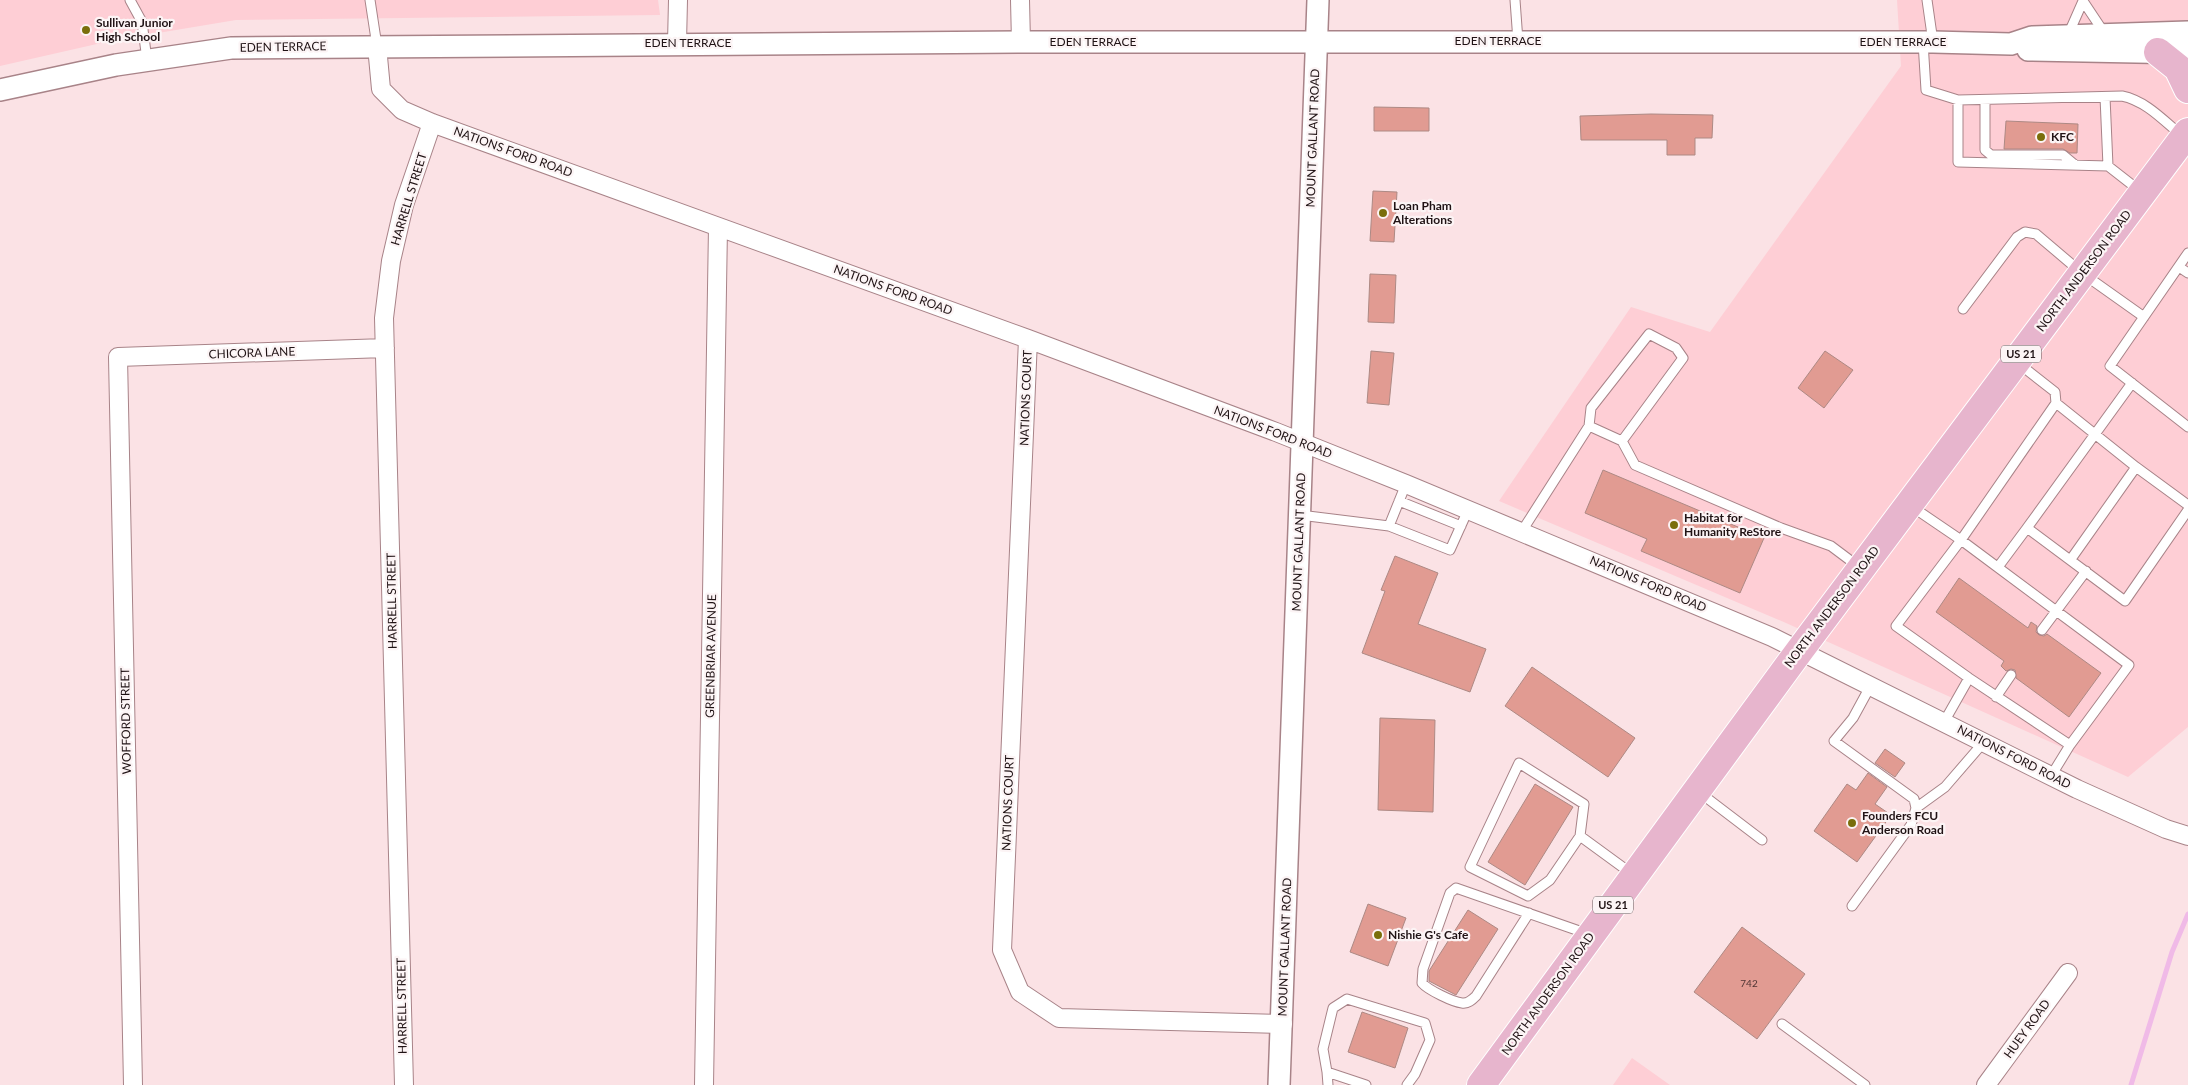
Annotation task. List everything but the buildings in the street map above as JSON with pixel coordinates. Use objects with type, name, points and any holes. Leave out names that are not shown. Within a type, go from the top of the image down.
[{"type":"main road","points":[[2158,52],[2178,68],[2188,89]]},
{"type":"main road","name":"NORTH ANDERSON ROAD","points":[[1481,1085],[1861,568],[2142,193],[2187,136]]},
{"type":"street","points":[[677,43],[678,0]]},
{"type":"street","points":[[1020,0],[1021,42]]},
{"type":"street","name":"MOUNT GALLANT ROAD","points":[[1279,1085],[1283,1024],[1318,0]]},
{"type":"street","name":"EDEN TERRACE","points":[[0,90],[116,65],[230,48],[677,43],[1316,41],[1928,42],[2011,44],[2032,37],[2188,32]]},
{"type":"street","points":[[2011,44],[2030,51],[2188,53]]},
{"type":"street","name":"NATIONS FORD ROAD","points":[[377,46],[381,89],[402,110],[432,123],[1028,339],[1302,442],[1522,531],[1800,650],[2052,776],[2166,829],[2188,836]]},
{"type":"street","name":"HARRELL STREET","points":[[404,1085],[384,318],[391,261],[404,205],[432,123]]},
{"type":"street","name":"GREENBRIAR AVENUE","points":[[704,1085],[718,227]]},
{"type":"street","name":"NATIONS COURT","points":[[1028,339],[1002,950],[1020,992],[1059,1018],[1283,1024]]},
{"type":"street","name":"CHICORA LANE","points":[[118,357],[385,348]]},
{"type":"street","name":"WOFFORD STREET","points":[[118,357],[133,1085]]},
{"type":"street","name":"HUEY ROAD","points":[[1986,1085],[2068,973]]},
{"type":"lane","points":[[130,0],[142,22],[147,60]]},
{"type":"lane","points":[[370,0],[377,46]]},
{"type":"lane","points":[[1515,0],[1518,41]]},
{"type":"lane","points":[[1927,0],[1926,90],[1958,100],[2122,96],[2135,99],[2187,136]]},
{"type":"lane","points":[[2067,36],[2083,1],[2105,34]]},
{"type":"lane","points":[[2105,97],[2108,166]]},
{"type":"lane","points":[[1958,100],[1958,162],[2108,166],[2142,193]]},
{"type":"lane","points":[[1985,100],[1985,150],[1991,155],[2063,156],[2075,165]]},
{"type":"lane","points":[[1963,309],[2017,237],[2025,232],[2036,234],[2082,273],[2144,317]]},
{"type":"lane","points":[[2188,253],[2110,366],[2188,427]]},
{"type":"lane","points":[[2179,267],[2188,273]]},
{"type":"lane","points":[[1522,531],[1590,426],[1591,408],[1649,334],[1676,348],[1683,358],[1622,441]]},
{"type":"lane","points":[[2016,362],[2055,392],[2056,403],[1961,540],[1896,626],[2070,746]]},
{"type":"lane","points":[[1998,568],[2132,384]]},
{"type":"lane","points":[[2056,403],[2136,467],[2188,505]]},
{"type":"lane","points":[[1590,426],[1622,441],[1635,465],[1781,528],[1830,546],[1861,568]]},
{"type":"lane","points":[[2070,560],[2136,467]]},
{"type":"lane","points":[[1389,526],[1406,484]]},
{"type":"lane","points":[[1399,501],[1461,526]]},
{"type":"lane","points":[[1909,504],[2129,664],[2070,746],[2052,776]]},
{"type":"lane","points":[[1300,515],[1389,526],[1450,550],[1468,510]]},
{"type":"lane","points":[[2027,528],[2125,601],[2188,510]]},
{"type":"lane","points":[[2042,630],[2086,571]]},
{"type":"lane","points":[[1996,696],[2011,675]]},
{"type":"lane","points":[[1944,722],[1969,678]]},
{"type":"lane","points":[[1852,906],[1911,825],[1916,808],[1914,799],[1834,741],[1853,718],[1871,685]]},
{"type":"lane","points":[[1916,808],[1945,787],[1983,742]]},
{"type":"lane","points":[[1528,896],[1470,867],[1519,763],[1584,804],[1580,836],[1550,880],[1528,896],[1525,912],[1476,996],[1468,1003],[1462,1003],[1426,988],[1422,983],[1426,960],[1450,893],[1456,888],[1525,912],[1591,935]]},
{"type":"lane","points":[[1697,790],[1762,840]]},
{"type":"lane","points":[[1580,836],[1634,876]]},
{"type":"lane","points":[[1328,1085],[1323,1049],[1333,1008],[1347,999],[1425,1023],[1430,1040],[1415,1074],[1407,1085]]},
{"type":"lane","points":[[1782,1024],[1864,1085]]},
{"type":"lane","points":[[1327,1072],[1366,1085]]},
{"type":"shaded area","name":"Sullivan Junior High School","points":[[0,0],[658,0],[660,15],[236,20],[110,41],[0,66]]},
{"type":"shaded area","points":[[1897,0],[2188,0],[2188,727],[2128,777],[1786,623],[1499,501],[1631,307],[1710,332],[1901,66]]},
{"type":"shaded area","points":[[1632,1058],[1670,1085],[1613,1085]]},
{"type":"waterway","points":[[2131,1085],[2172,952],[2188,914]]},
{"type":"place","name":"Sullivan Junior High School","points":[[86,30]]},
{"type":"place","name":"KFC","points":[[2041,137]]},
{"type":"place","name":"Loan Pham Alterations","points":[[1383,213]]},
{"type":"place","name":"Habitat for Humanity ReStore","points":[[1674,525]]},
{"type":"place","name":"Founders FCU Anderson Road","points":[[1852,823]]},
{"type":"place","name":"Nishie G's Cafe","points":[[1378,935]]}]
